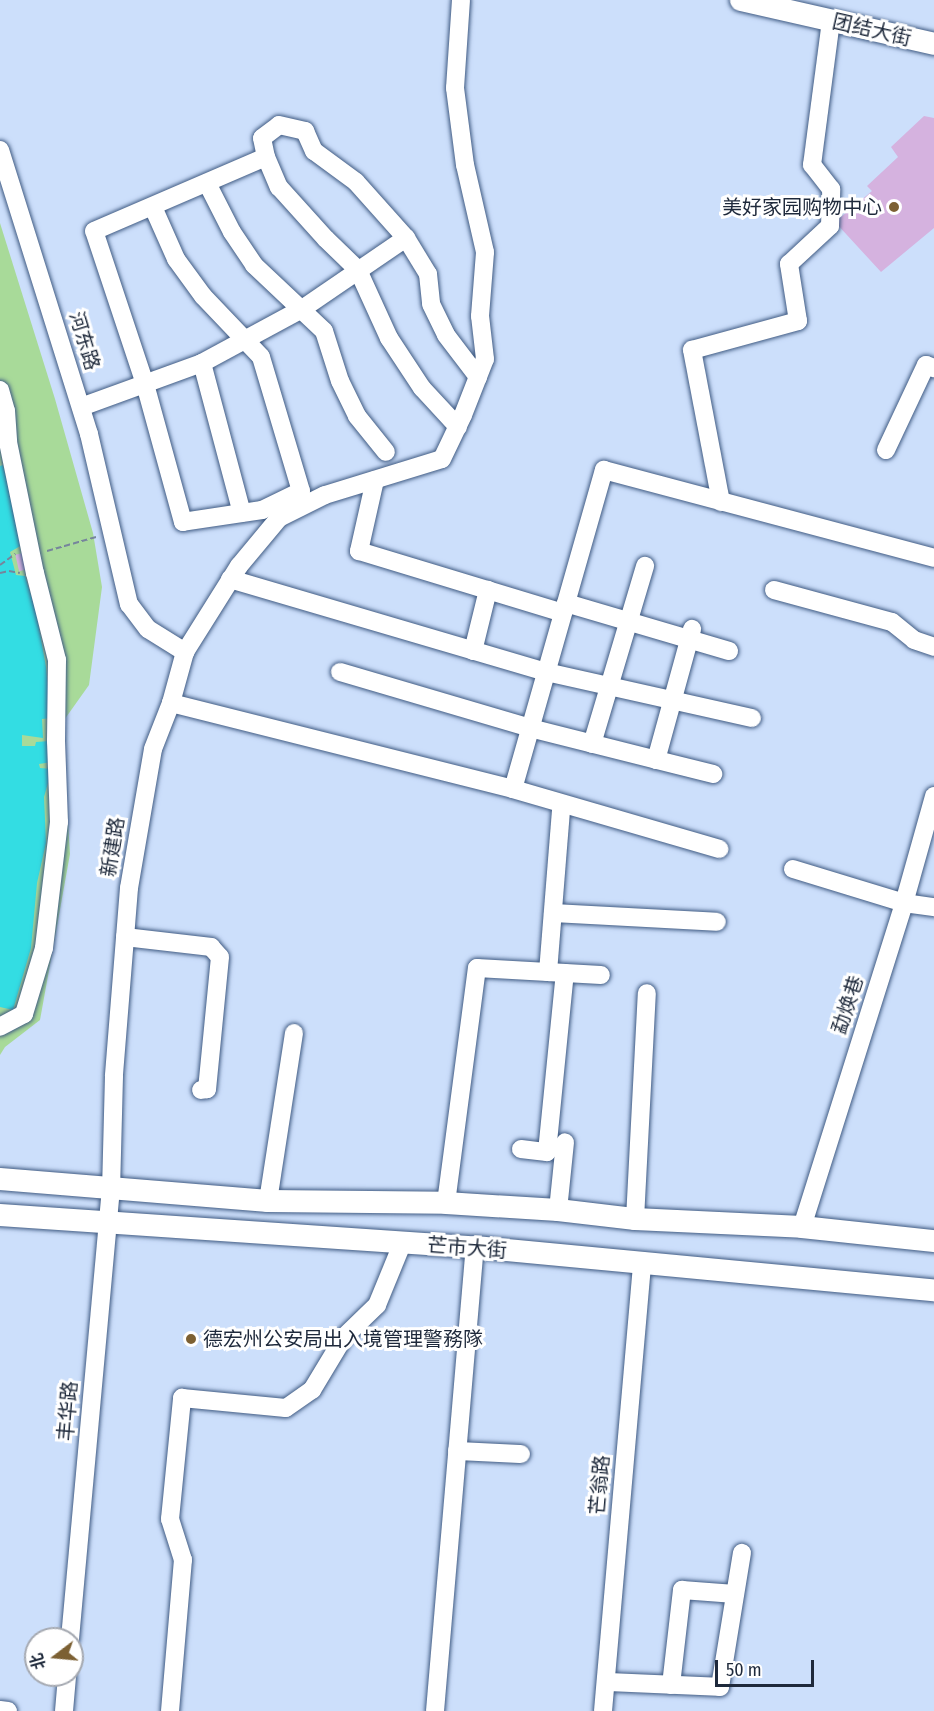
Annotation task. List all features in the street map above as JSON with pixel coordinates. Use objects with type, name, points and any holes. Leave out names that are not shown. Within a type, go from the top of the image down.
[{"type":"main road","name":"团结大街","points":[[741,0],[789,5],[831,21],[934,44]]},
{"type":"main road","points":[[0,1179],[268,1201],[446,1203],[558,1210],[635,1219],[802,1227],[934,1241]]},
{"type":"main road","name":"芒市大街","points":[[0,1215],[402,1244],[475,1247],[934,1290]]},
{"type":"street","name":"新建路","points":[[111,1188],[114,1076],[129,888],[153,749],[171,703],[185,652],[231,579],[279,519],[325,495],[442,459],[458,427],[485,359],[480,316],[485,252],[465,165],[455,88],[461,0]]},
{"type":"street","points":[[721,502],[692,350],[798,321],[789,264],[830,226],[831,189],[812,165],[831,21]]},
{"type":"street","points":[[458,427],[422,388],[389,338],[358,270],[326,239],[279,187],[266,157],[262,138],[279,125],[305,131],[314,151],[356,182],[406,238],[428,274],[431,304],[446,335],[478,377]]},
{"type":"street","name":"河东路","points":[[1,154],[81,407],[115,540]]},
{"type":"street","points":[[153,207],[176,259],[203,296],[261,357],[301,491],[262,510],[183,522],[145,384],[94,231],[266,157]]},
{"type":"street","points":[[207,183],[232,232],[254,265],[324,331],[340,381],[357,416],[386,452]]},
{"type":"street","points":[[81,407],[202,363],[302,309],[406,238]]},
{"type":"street","points":[[202,363],[242,513]]},
{"type":"street","points":[[886,450],[926,364],[934,368]]},
{"type":"street","points":[[0,390],[6,411],[8,442],[57,660],[56,741],[59,822],[44,948],[24,1014],[0,1027]]},
{"type":"street","points":[[513,789],[604,470],[934,558]]},
{"type":"street","points":[[375,480],[359,551],[488,590],[691,635],[729,651]]},
{"type":"street","points":[[115,540],[129,604],[148,629],[185,652]]},
{"type":"street","points":[[592,744],[645,566]]},
{"type":"street","points":[[231,579],[546,672],[752,718]]},
{"type":"street","points":[[473,651],[488,590]]},
{"type":"street","points":[[774,590],[892,622],[914,640],[934,647]]},
{"type":"street","points":[[656,760],[691,635]]},
{"type":"street","points":[[340,672],[530,728],[712,774]]},
{"type":"street","points":[[171,703],[513,789],[719,849]]},
{"type":"street","name":"勐焕巷","points":[[802,1227],[904,903],[934,796]]},
{"type":"street","points":[[521,1149],[547,1152],[557,973],[553,913],[561,811]]},
{"type":"street","points":[[793,869],[904,903],[934,907]]},
{"type":"street","points":[[553,913],[717,922]]},
{"type":"street","points":[[125,937],[211,947],[219,957],[207,1089],[201,1090]]},
{"type":"street","points":[[446,1203],[477,968],[601,975]]},
{"type":"street","points":[[635,1219],[647,993]]},
{"type":"street","points":[[268,1201],[294,1033]]},
{"type":"street","points":[[558,1210],[565,1142]]},
{"type":"street","name":"丰华路","points":[[71,1627],[111,1188]]},
{"type":"street","points":[[170,1711],[183,1560],[170,1519],[182,1398],[286,1408],[312,1390],[344,1337],[377,1305],[402,1244]]},
{"type":"street","points":[[435,1711],[475,1247]]},
{"type":"street","name":"芒翁路","points":[[603,1711],[642,1262]]},
{"type":"street","points":[[457,1451],[521,1454]]},
{"type":"street","points":[[606,1682],[720,1687],[742,1553]]},
{"type":"street","points":[[671,1685],[682,1590],[735,1594]]},
{"type":"street","points":[[63,1711],[66,1687]]},
{"type":"street","points":[[0,1710],[8,1711]]},
{"type":"path","points":[[32,555],[115,540]]},
{"type":"path","points":[[0,564],[13,555]]},
{"type":"path","points":[[0,573],[18,573]]},
{"type":"shaded area","points":[[0,223],[55,399],[93,533],[102,587],[89,685],[62,723],[70,854],[40,1020],[5,1047],[0,1055]]},
{"type":"shaded area","points":[[3,465],[22,545],[10,552],[16,575],[25,576],[36,611],[46,667],[51,718],[42,719],[43,738],[22,735],[22,746],[35,746],[36,742],[50,741],[52,762],[39,764],[40,768],[52,769],[44,797],[46,843],[37,883],[31,948],[13,1010],[0,1007],[0,466]]},
{"type":"building","name":"美好家园购物中心","points":[[924,116],[934,118],[934,228],[881,272],[835,222],[872,191],[867,186],[898,157],[891,147]]},
{"type":"building","points":[[27,552],[31,569],[19,571],[15,555]]},
{"type":"place","name":"美好家园购物中心","points":[[894,207]]},
{"type":"place","name":"德宏州公安局出入境管理警務隊","points":[[191,1339]]}]
